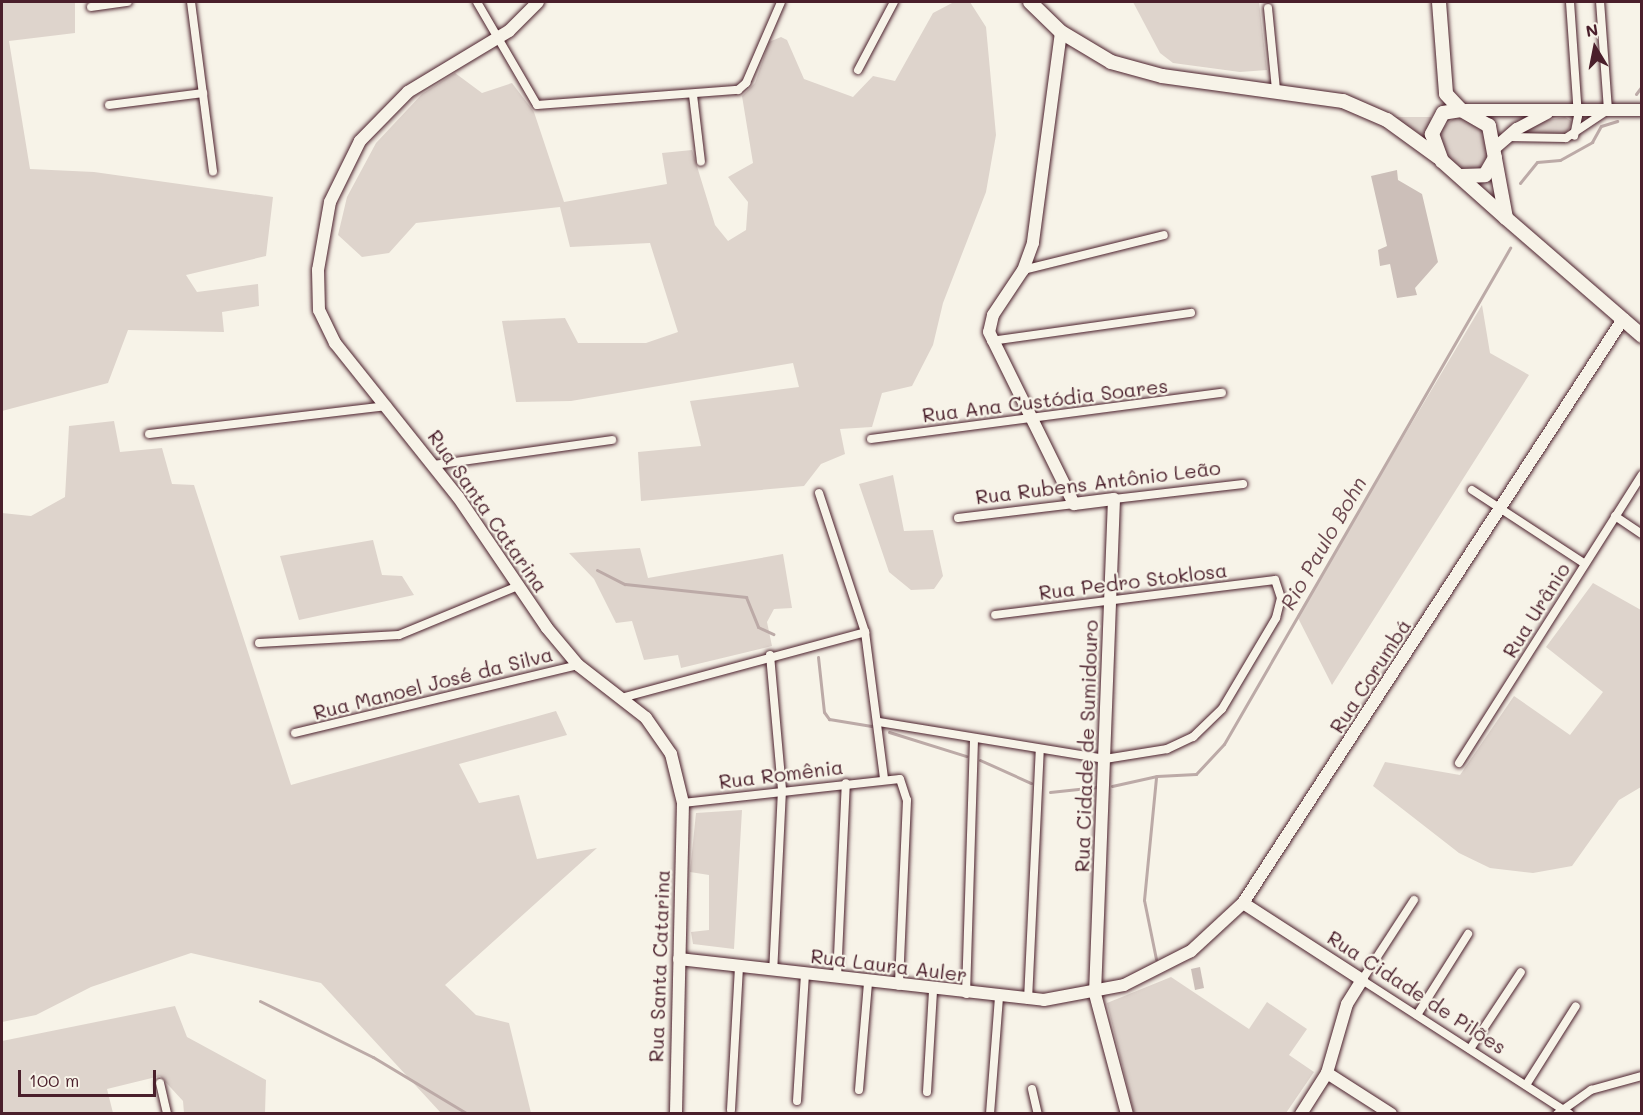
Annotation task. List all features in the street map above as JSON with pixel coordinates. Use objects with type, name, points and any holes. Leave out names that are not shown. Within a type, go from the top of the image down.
[{"type":"main road","points":[[1030,2],[1061,32],[1102,58],[1146,73],[1276,90],[1363,107],[1442,161],[1641,336]]},
{"type":"main road","points":[[1439,2],[1446,94],[1461,110],[1489,126],[1496,152],[1506,218]]},
{"type":"main road","points":[[1442,161],[1433,142],[1433,125],[1443,113],[1461,110]]},
{"type":"main road","points":[[1461,177],[1485,175],[1496,152]]},
{"type":"street","points":[[91,7],[128,2]]},
{"type":"street","points":[[191,2],[213,172]]},
{"type":"street","points":[[477,2],[500,36],[537,105],[693,95],[743,87],[781,2]]},
{"type":"street","name":"Rua Santa Catarina","points":[[538,2],[529,15],[500,36],[394,104],[360,141],[330,202],[318,270],[320,310],[335,343],[434,465],[518,586],[578,665],[621,698],[663,739],[677,767],[683,803],[676,1113]]},
{"type":"street","points":[[858,70],[894,2]]},
{"type":"street","points":[[1570,2],[1577,110],[1574,136]]},
{"type":"street","points":[[1600,2],[1608,110]]},
{"type":"street","points":[[1268,8],[1276,90]]},
{"type":"street","points":[[1061,32],[1033,243],[1023,270],[993,315],[991,341],[1074,504]]},
{"type":"street","points":[[109,105],[203,93]]},
{"type":"street","points":[[693,95],[701,162]]},
{"type":"street","points":[[1461,110],[1641,110]]},
{"type":"street","points":[[1496,152],[1508,136],[1554,110]]},
{"type":"street","points":[[1508,136],[1539,141],[1574,136],[1608,110]]},
{"type":"street","points":[[1023,270],[1164,235]]},
{"type":"street","points":[[991,341],[1191,313]]},
{"type":"street","name":"Rua Corumbá","points":[[1095,994],[1169,966],[1215,933],[1243,903],[1502,509],[1623,319]]},
{"type":"street","name":"Rua Ana Custódia Soares","points":[[872,439],[1222,393]]},
{"type":"street","points":[[149,434],[387,406]]},
{"type":"street","points":[[434,465],[612,440]]},
{"type":"street","name":"Rua Urânio","points":[[1459,763],[1641,475]]},
{"type":"street","name":"Rua Rubens Antônio Leão","points":[[958,518],[1243,484]]},
{"type":"street","points":[[1472,490],[1585,564]]},
{"type":"street","points":[[819,493],[865,632],[879,722],[884,778],[900,779],[908,800],[899,986]]},
{"type":"street","name":"Rua Cidade de Sumidouro","points":[[1113,499],[1095,994],[1127,1113]]},
{"type":"street","points":[[1615,516],[1641,534]]},
{"type":"street","name":"Rua Pedro Stoklosa","points":[[995,615],[1275,580],[1281,608],[1212,720],[1193,737],[1167,749],[1105,759]]},
{"type":"street","points":[[259,643],[399,635],[518,586]]},
{"type":"street","points":[[621,698],[770,655],[865,632]]},
{"type":"street","points":[[770,655],[782,790],[773,970]]},
{"type":"street","name":"Rua Manoel José da Silva","points":[[295,733],[578,665]]},
{"type":"street","points":[[879,722],[1105,759]]},
{"type":"street","points":[[966,994],[974,739]]},
{"type":"street","points":[[1028,1000],[1040,750]]},
{"type":"street","name":"Rua Romênia","points":[[683,803],[884,778]]},
{"type":"street","points":[[837,978],[846,783]]},
{"type":"street","points":[[1301,1113],[1327,1073],[1341,1020],[1362,980],[1414,900]]},
{"type":"street","name":"Rua Cidade de Pilões","points":[[1243,903],[1526,1085],[1559,1111],[1569,1113]]},
{"type":"street","points":[[1417,1015],[1468,934]]},
{"type":"street","name":"Rua Laura Auler","points":[[679,959],[999,998],[1028,1000],[1095,994]]},
{"type":"street","points":[[731,1110],[739,966]]},
{"type":"street","points":[[1470,1049],[1521,972]]},
{"type":"street","points":[[797,1101],[805,975]]},
{"type":"street","points":[[859,1090],[868,982]]},
{"type":"street","points":[[927,1092],[933,990]]},
{"type":"street","points":[[990,1113],[999,998]]},
{"type":"street","points":[[1526,1085],[1576,1006]]},
{"type":"street","points":[[1327,1073],[1388,1113]]},
{"type":"street","points":[[1559,1111],[1591,1090],[1641,1076]]},
{"type":"street","points":[[160,1083],[166,1113]]},
{"type":"street","points":[[1032,1089],[1038,1113]]},
{"type":"shaded area","points":[[2,2],[75,2],[75,33],[9,41],[30,169],[94,172],[273,197],[266,256],[186,275],[197,292],[258,284],[259,306],[222,312],[224,332],[128,330],[108,383],[2,411]]},
{"type":"shaded area","points":[[954,2],[970,2],[986,27],[996,135],[986,192],[943,303],[933,345],[912,386],[882,393],[872,427],[840,429],[845,454],[821,464],[804,486],[641,501],[638,452],[701,446],[690,401],[799,387],[793,363],[571,401],[516,402],[502,321],[565,318],[578,343],[646,343],[678,332],[650,243],[570,247],[560,207],[416,223],[389,253],[362,257],[338,235],[347,197],[376,143],[422,94],[455,73],[482,93],[512,83],[534,112],[564,202],[667,184],[662,153],[692,150],[715,225],[728,241],[746,230],[748,202],[728,177],[753,163],[742,96],[755,83],[769,42],[781,37],[787,40],[804,79],[853,97],[873,76],[895,81],[933,13]]},
{"type":"shaded area","points":[[1133,2],[1259,2],[1267,70],[1240,72],[1173,63],[1160,53]]},
{"type":"shaded area","points":[[1458,115],[1481,124],[1491,150],[1479,169],[1458,169],[1442,149],[1440,130]]},
{"type":"shaded area","points":[[1391,117],[1431,117],[1427,140],[1416,131]]},
{"type":"shaded area","points":[[1565,117],[1573,122],[1566,133],[1519,136],[1542,121]]},
{"type":"shaded area","points":[[1482,305],[1490,353],[1529,375],[1332,685],[1297,616]]},
{"type":"shaded area","points":[[114,421],[120,452],[162,448],[172,484],[194,485],[291,785],[556,711],[567,735],[459,764],[479,803],[519,795],[537,859],[597,848],[445,985],[476,1015],[509,1023],[531,1113],[441,1113],[321,983],[191,953],[91,987],[36,1015],[2,1022],[2,513],[31,516],[65,497],[69,426]]},
{"type":"shaded area","points":[[893,475],[904,531],[933,530],[943,576],[934,589],[911,590],[889,572],[859,484]]},
{"type":"shaded area","points":[[373,540],[382,575],[402,576],[414,595],[299,620],[280,556]]},
{"type":"shaded area","points":[[640,548],[648,578],[783,554],[792,608],[774,609],[767,622],[772,646],[681,668],[678,655],[644,660],[632,621],[616,623],[594,579],[569,553]]},
{"type":"shaded area","points":[[1593,583],[1641,610],[1641,787],[1619,800],[1572,866],[1533,873],[1490,868],[1459,853],[1373,786],[1385,762],[1460,775],[1514,696],[1570,735],[1603,692],[1546,647]]},
{"type":"shaded area","points":[[742,810],[734,949],[693,944],[691,932],[709,930],[709,875],[690,872],[696,813]]},
{"type":"shaded area","points":[[1171,977],[1249,1029],[1267,1002],[1307,1029],[1289,1055],[1314,1072],[1286,1113],[1134,1113],[1107,1003]]},
{"type":"shaded area","points":[[175,1006],[187,1037],[266,1080],[265,1113],[184,1113],[183,1101],[160,1076],[107,1089],[113,1113],[2,1113],[2,1041]]},
{"type":"building","points":[[1397,170],[1398,180],[1422,194],[1438,262],[1415,288],[1417,295],[1397,298],[1390,264],[1380,266],[1378,250],[1387,246],[1371,176]]},
{"type":"building","points":[[1200,967],[1204,988],[1195,990],[1191,969]]},
{"type":"waterway","name":"Rio Paulo Bohn","points":[[1636,94],[1642,86]]},
{"type":"waterway","name":"Rio Paulo Bohn","points":[[1520,183],[1537,162],[1560,160],[1592,142],[1601,126],[1617,121]]},
{"type":"waterway","name":"Rio Paulo Bohn","points":[[1112,786],[1157,776],[1196,774],[1224,744],[1510,248]]},
{"type":"waterway","name":"Rio Paulo Bohn","points":[[597,570],[625,584],[746,597],[758,627],[773,634]]},
{"type":"waterway","name":"Rio Paulo Bohn","points":[[818,657],[824,712],[829,719],[871,726]]},
{"type":"waterway","name":"Rio Paulo Bohn","points":[[889,732],[966,756]]},
{"type":"waterway","name":"Rio Paulo Bohn","points":[[980,760],[1031,783]]},
{"type":"waterway","points":[[1156,777],[1144,900],[1156,959]]},
{"type":"waterway","name":"Rio Paulo Bohn","points":[[1050,792],[1097,787]]},
{"type":"waterway","points":[[260,1001],[373,1057],[468,1114]]}]
